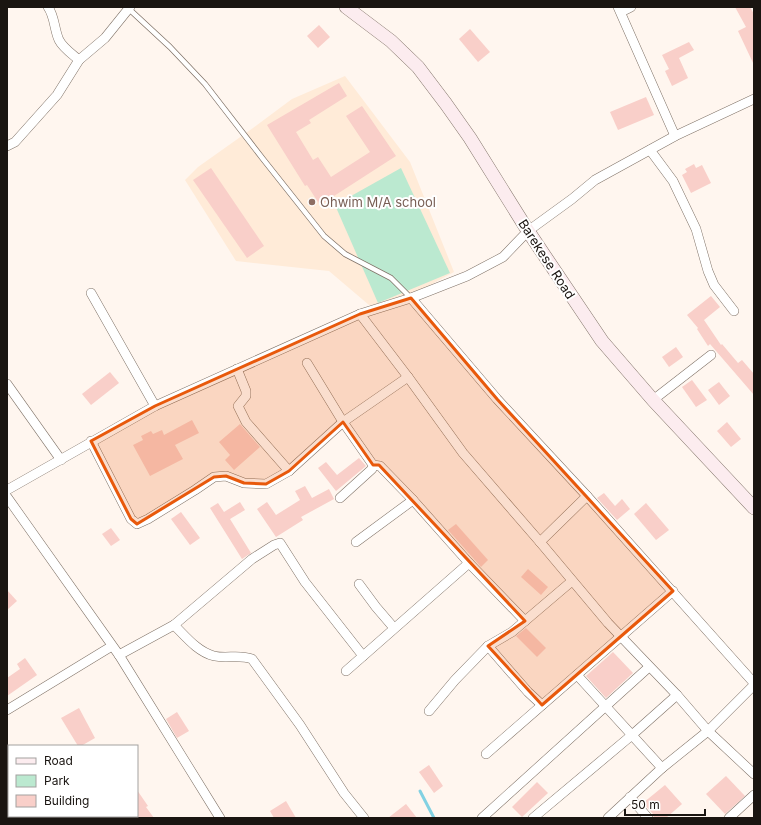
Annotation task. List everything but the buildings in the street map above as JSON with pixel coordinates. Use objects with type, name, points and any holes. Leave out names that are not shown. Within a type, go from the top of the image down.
[{"type":"main road","name":"Barekese Road","points":[[346,7],[391,41],[418,67],[470,138],[528,231],[602,342],[653,400],[754,508]]},
{"type":"street","points":[[48,7],[52,13],[59,40],[79,60]]},
{"type":"street","points":[[631,7],[620,10],[675,136]]},
{"type":"street","points":[[7,146],[15,142],[57,94],[79,60],[105,38],[130,8]]},
{"type":"street","points":[[7,490],[155,406],[360,314],[411,298],[467,276],[503,257],[528,231],[595,180],[675,136],[754,99]]},
{"type":"street","points":[[650,150],[673,181],[696,229],[708,271],[714,285],[734,311]]},
{"type":"street","points":[[91,293],[155,406]]},
{"type":"street","points":[[411,298],[497,399],[587,496],[754,684],[708,731],[662,768],[608,818]]},
{"type":"street","points":[[360,314],[463,453],[572,581],[621,637],[677,695],[708,731],[754,774]]},
{"type":"street","points":[[653,400],[711,355]]},
{"type":"street","points":[[307,364],[343,422],[373,464],[380,466],[413,500],[525,621]]},
{"type":"street","points":[[237,369],[246,391],[246,396],[238,406],[246,422],[289,470]]},
{"type":"street","points":[[92,441],[130,519],[137,524],[196,490],[214,477],[226,476],[244,483],[266,484],[289,470],[343,422],[408,377]]},
{"type":"street","points":[[7,384],[61,460]]},
{"type":"street","points":[[340,498],[372,469],[373,464]]},
{"type":"street","points":[[540,542],[587,496]]},
{"type":"street","points":[[7,498],[119,655],[220,818]]},
{"type":"street","points":[[356,542],[413,500]]},
{"type":"street","points":[[119,655],[174,625],[252,559],[274,545],[280,543],[305,582],[363,656]]},
{"type":"street","points":[[346,671],[469,562]]},
{"type":"street","points":[[428,711],[488,646],[512,632],[572,581]]},
{"type":"street","points":[[360,584],[376,607],[394,628]]},
{"type":"street","points":[[486,754],[672,591]]},
{"type":"street","points":[[174,625],[199,649],[215,656],[244,656],[252,659],[300,725],[344,793],[364,818]]},
{"type":"street","points":[[7,710],[112,646]]},
{"type":"street","points":[[488,646],[528,692],[542,705]]},
{"type":"street","points":[[482,818],[649,667]]},
{"type":"street","points":[[577,675],[662,768]]},
{"type":"street","points":[[533,818],[677,695]]},
{"type":"street","points":[[729,818],[754,795]]},
{"type":"street","points":[[630,797],[648,818]]},
{"type":"lane","points":[[130,8],[205,84],[324,236],[345,254],[391,278],[411,298]]},
{"type":"highlighted area","points":[[411,298],[497,399],[673,591],[542,705],[488,646],[525,621],[379,465],[373,465],[343,422],[289,471],[266,484],[244,483],[226,476],[214,477],[137,524],[131,519],[91,441],[155,406],[360,314]]},
{"type":"shaded area","name":"Ohwim M/A school","points":[[345,76],[410,162],[454,272],[421,290],[373,305],[369,305],[329,271],[236,261],[185,180],[198,167],[292,99]]},
{"type":"green space","points":[[401,168],[450,273],[378,303],[335,205]]},
{"type":"waterway","points":[[420,791],[434,818]]},
{"type":"place","name":"Ohwim M/A school","points":[[312,202]]}]
